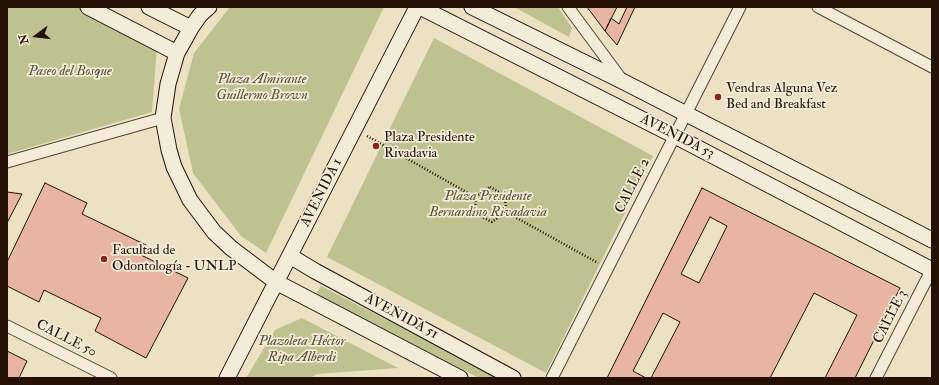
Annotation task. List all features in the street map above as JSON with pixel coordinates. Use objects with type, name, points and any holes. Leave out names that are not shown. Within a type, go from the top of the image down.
[{"type":"street","points":[[88,7],[177,53]]},
{"type":"street","points":[[150,7],[191,28]]},
{"type":"street","name":"AVENIDA 1","points":[[227,378],[417,7]]},
{"type":"street","name":"AVENIDA 53","points":[[420,7],[675,136],[932,270]]},
{"type":"street","name":"AVENIDA 53","points":[[472,7],[624,82],[932,240]]},
{"type":"street","points":[[568,7],[624,82]]},
{"type":"street","name":"CALLE 2","points":[[552,378],[740,7]]},
{"type":"street","points":[[818,7],[932,67]]},
{"type":"street","points":[[203,10],[177,53],[168,84],[163,118],[169,150],[181,183],[197,211],[214,232],[231,248],[276,282]]},
{"type":"street","points":[[7,162],[163,118]]},
{"type":"street","name":"AVENIDA 51","points":[[290,256],[513,378]]},
{"type":"street","name":"CALLE 3","points":[[876,378],[932,270]]},
{"type":"street","name":"AVENIDA 51","points":[[276,282],[458,377]]},
{"type":"street","name":"CALLE 50","points":[[7,326],[111,378]]},
{"type":"street","points":[[441,378],[458,377]]},
{"type":"path","points":[[354,129],[475,197]]},
{"type":"path","points":[[475,197],[490,187],[505,195],[506,212]]},
{"type":"path","points":[[475,197],[476,214],[492,222],[506,212]]},
{"type":"path","points":[[506,212],[608,268]]},
{"type":"green space","name":"Paseo del Bosque","points":[[7,7],[78,7],[157,46],[152,112],[7,154]]},
{"type":"green space","name":"Plaza Almirante Guillermo Brown","points":[[230,7],[384,7],[266,253],[241,236],[193,173],[179,109],[194,53]]},
{"type":"green space","points":[[514,7],[558,7],[572,28],[569,37]]},
{"type":"green space","name":"Plaza Presidente Bernardino Rivadavia","points":[[434,38],[653,156],[546,373],[327,257]]},
{"type":"green space","points":[[321,286],[499,378],[479,378],[316,294]]},
{"type":"green space","name":"Plazoleta Héctor Ripa Alberdi","points":[[302,318],[398,368],[317,374],[310,378],[246,378],[275,330]]},
{"type":"building","points":[[587,7],[617,7],[605,31]]},
{"type":"building","points":[[627,7],[635,7],[617,45],[605,31],[611,18],[619,24]]},
{"type":"building","points":[[45,183],[87,203],[82,214],[146,245],[141,255],[188,278],[146,358],[95,331],[101,318],[44,290],[39,302],[7,286],[7,262]]},
{"type":"building","points":[[702,188],[900,288],[855,378],[825,378],[857,315],[814,293],[770,378],[651,378],[680,322],[663,313],[633,371],[646,378],[607,378]],"holes":[[[710,217],[727,226],[699,283],[681,274]]]},
{"type":"building","points":[[7,192],[22,194],[7,223]]},
{"type":"building","points":[[7,351],[27,361],[19,378],[7,378]]},
{"type":"place","name":"Vendras Alguna Vez Bed and Breakfast","points":[[718,97]]},
{"type":"place","name":"Plaza Presidente Rivadavia","points":[[376,146]]},
{"type":"place","name":"Facultad de Odontología - UNLP","points":[[104,259]]}]
